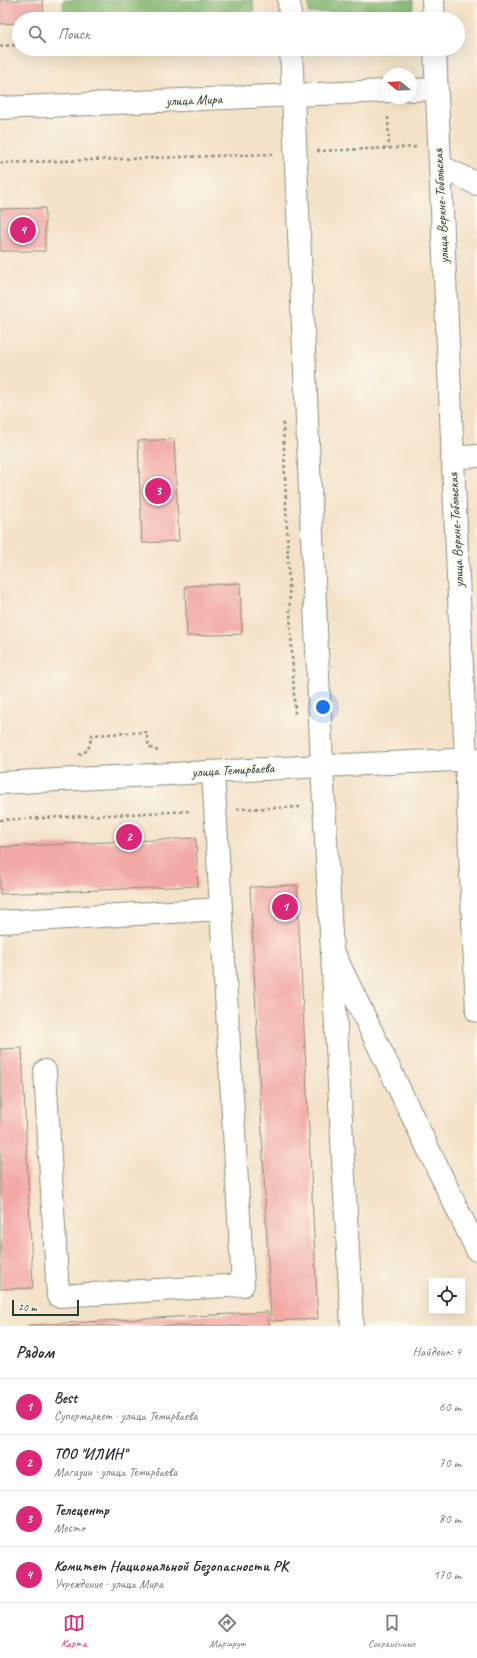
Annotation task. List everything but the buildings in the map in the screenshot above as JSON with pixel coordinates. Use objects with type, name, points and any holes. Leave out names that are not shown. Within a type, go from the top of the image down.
[{"type":"street","points":[[289,0],[290,12]]},
{"type":"street","points":[[433,0],[434,12]]},
{"type":"street","points":[[291,56],[322,766],[352,1326]]},
{"type":"street","name":"улица Верхне-Тобольская","points":[[435,56],[452,458],[471,759],[477,1011]]},
{"type":"street","points":[[417,90],[436,89]]},
{"type":"street","name":"улица Мира","points":[[0,108],[381,91]]},
{"type":"street","points":[[439,156],[477,184]]},
{"type":"street","points":[[452,458],[477,456]]},
{"type":"street","name":"улица Темирбаева","points":[[0,783],[471,759]]},
{"type":"street","points":[[45,1071],[58,1296],[243,1285],[213,772]]},
{"type":"street","points":[[0,922],[221,909]]},
{"type":"street","points":[[332,950],[477,1250]]},
{"type":"path","points":[[0,46],[12,45]]},
{"type":"path","points":[[388,117],[389,148]]},
{"type":"path","points":[[316,151],[389,148],[439,156]]},
{"type":"path","points":[[0,163],[278,154]]},
{"type":"path","points":[[74,758],[88,750],[92,735],[146,732],[149,747],[164,754]]},
{"type":"path","points":[[0,820],[301,807]]},
{"type":"green space","points":[[63,0],[253,0],[254,12],[64,12]]},
{"type":"green space","points":[[309,0],[413,0],[413,9],[309,12]]},
{"type":"place","name":"Комитет Национальной Безопасности РК","points":[[23,230]]},
{"type":"place","name":"Телецентр","points":[[158,491]]},
{"type":"place","name":"ТОО \"ИЛИН\"","points":[[129,837]]},
{"type":"place","name":"Best","points":[[285,907]]}]
